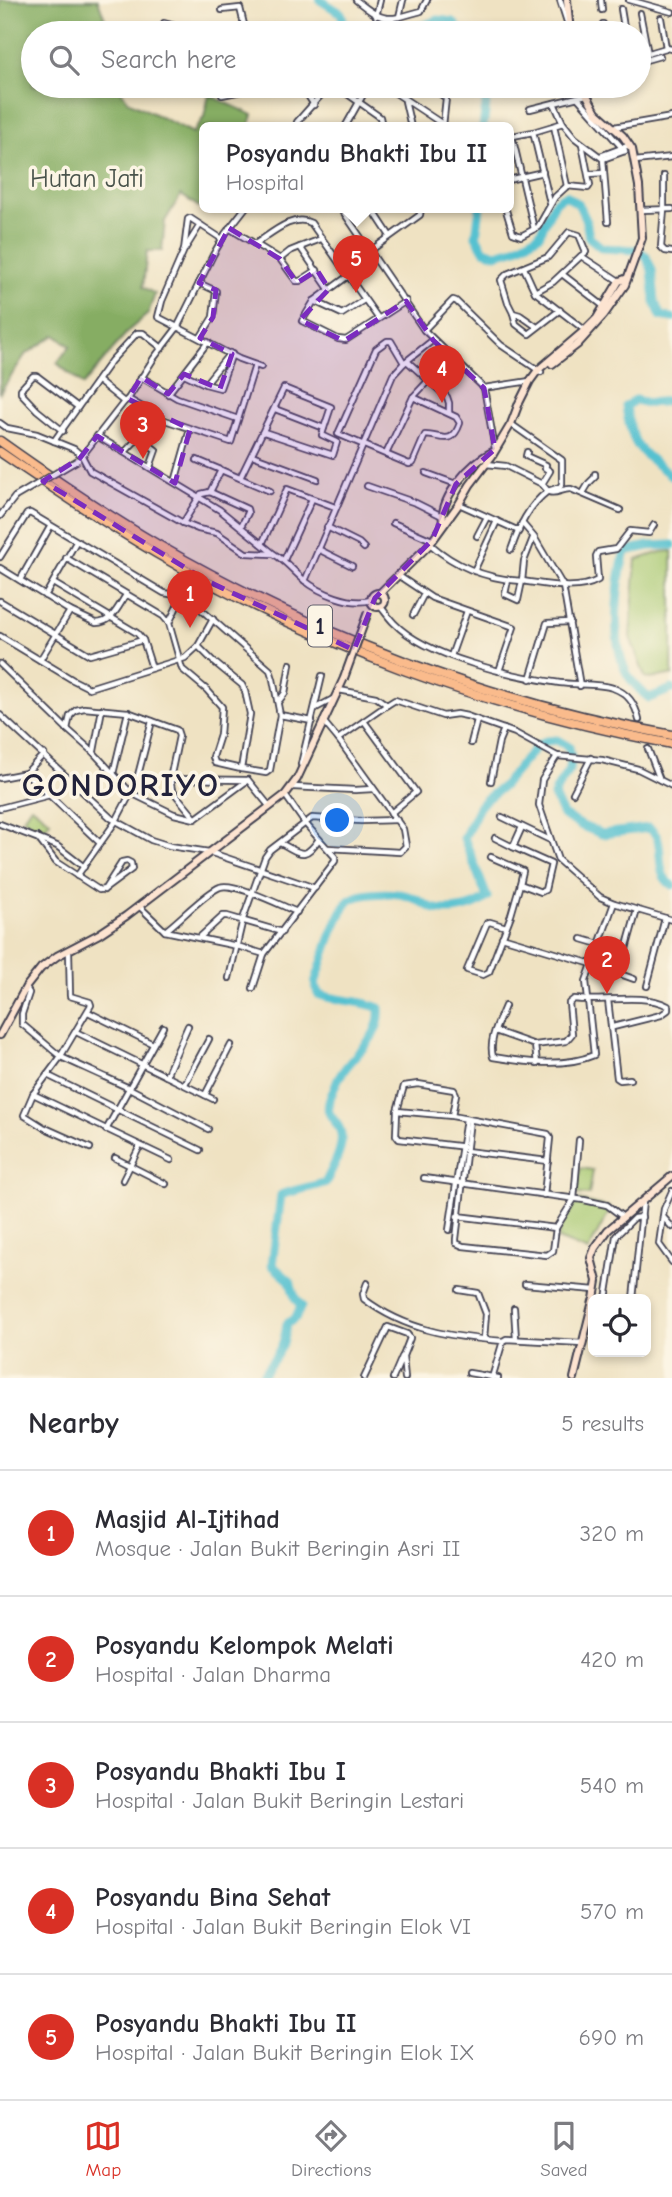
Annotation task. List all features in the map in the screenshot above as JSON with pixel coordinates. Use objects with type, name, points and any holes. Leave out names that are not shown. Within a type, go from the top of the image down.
[{"type":"highway","name":"1","points":[[0,442],[160,546],[318,626],[457,680],[509,697],[579,716],[672,736]]},
{"type":"highway","name":"1","points":[[0,452],[156,553],[258,607],[316,634],[387,663],[519,709],[672,744]]},
{"type":"street","points":[[357,0],[376,16],[386,19],[421,10],[427,0]]},
{"type":"street","points":[[376,16],[380,0]]},
{"type":"street","points":[[398,18],[403,0]]},
{"type":"street","points":[[560,0],[566,21]]},
{"type":"street","points":[[567,0],[568,21]]},
{"type":"street","points":[[601,0],[602,10]]},
{"type":"street","points":[[629,0],[672,12]]},
{"type":"street","points":[[222,10],[240,8],[243,21]]},
{"type":"street","points":[[621,9],[623,21]]},
{"type":"street","points":[[640,13],[642,21]]},
{"type":"street","points":[[651,53],[669,48],[661,18]]},
{"type":"street","points":[[651,59],[660,56]]},
{"type":"street","points":[[310,98],[314,105]]},
{"type":"street","points":[[297,122],[320,98]]},
{"type":"street","points":[[353,98],[380,117],[381,122]]},
{"type":"street","points":[[347,122],[359,98]]},
{"type":"street","points":[[402,98],[437,122]]},
{"type":"street","points":[[443,122],[446,98]]},
{"type":"street","points":[[530,109],[578,98],[628,148]]},
{"type":"street","points":[[443,519],[459,504],[486,464],[511,424],[530,381],[587,332],[606,308],[634,262],[642,238],[635,161],[613,127],[596,111],[588,98]]},
{"type":"street","points":[[405,100],[410,122]]},
{"type":"street","points":[[554,103],[563,123],[582,144],[602,158],[608,222]]},
{"type":"street","points":[[613,127],[672,117]]},
{"type":"street","points":[[514,135],[563,123]]},
{"type":"street","points":[[554,126],[568,187]]},
{"type":"street","points":[[533,132],[551,204]]},
{"type":"street","points":[[507,213],[513,233],[521,236],[538,227],[555,197],[568,187],[587,188],[590,185],[589,174],[582,144]]},
{"type":"street","points":[[602,158],[628,148]]},
{"type":"street","points":[[514,151],[534,229]]},
{"type":"street","points":[[635,161],[672,157]]},
{"type":"street","points":[[514,179],[542,172]]},
{"type":"street","points":[[589,174],[604,173]]},
{"type":"street","points":[[664,176],[661,247],[672,252]]},
{"type":"street","points":[[640,210],[672,209]]},
{"type":"street","points":[[0,516],[15,497],[80,458],[126,400],[177,328],[222,239],[241,213]]},
{"type":"street","points":[[344,213],[424,330],[484,388],[494,450]]},
{"type":"street","points":[[375,213],[390,236]]},
{"type":"street","points":[[370,251],[420,213]]},
{"type":"street","points":[[184,250],[190,218],[222,239]]},
{"type":"street","points":[[255,244],[286,224],[303,219],[311,223],[378,318]]},
{"type":"street","points":[[200,225],[184,250],[158,314],[159,319],[261,367]]},
{"type":"street","points":[[229,228],[280,259],[296,281],[317,270]]},
{"type":"street","points":[[535,292],[562,274],[586,252],[579,235],[570,232],[548,257],[507,274],[501,280],[514,321],[527,334],[560,310]]},
{"type":"street","points":[[280,259],[290,251],[321,239]]},
{"type":"street","points":[[300,247],[329,289]]},
{"type":"street","points":[[582,256],[623,282]]},
{"type":"street","points":[[373,257],[314,301],[302,321],[341,340],[348,339],[406,301]]},
{"type":"street","points":[[524,268],[535,292],[587,332]]},
{"type":"street","points":[[562,274],[606,308]]},
{"type":"street","points":[[199,283],[216,291],[213,317],[200,338]]},
{"type":"street","points":[[314,301],[342,314],[364,300]]},
{"type":"street","points":[[424,330],[453,300],[457,301],[501,345],[538,373]]},
{"type":"street","points":[[513,313],[537,327]]},
{"type":"street","points":[[54,441],[111,361],[137,333],[143,333],[162,348]]},
{"type":"street","points":[[412,397],[459,419],[458,430],[445,439],[425,435],[413,463],[409,464],[338,435],[376,349],[389,340],[406,362],[447,397],[449,414]]},
{"type":"street","points":[[305,581],[393,375],[433,340]]},
{"type":"street","points":[[168,394],[208,342]]},
{"type":"street","points":[[184,374],[220,388],[231,354]]},
{"type":"street","points":[[205,384],[231,354]]},
{"type":"street","points":[[98,381],[126,400],[165,420],[229,442],[232,441],[255,365]]},
{"type":"street","points":[[63,431],[37,410],[21,393],[21,389],[33,376],[37,376],[78,407]]},
{"type":"street","points":[[141,377],[168,394],[238,419]]},
{"type":"street","points":[[386,454],[412,397],[428,381]]},
{"type":"street","points":[[484,388],[530,381]]},
{"type":"street","points":[[240,478],[283,390],[287,387],[331,407],[323,435],[337,442],[333,455],[264,432]]},
{"type":"street","points":[[275,409],[324,428]]},
{"type":"street","points":[[0,423],[16,431],[37,434],[74,449],[90,471],[183,523],[218,533],[247,553],[274,554]]},
{"type":"street","points":[[511,424],[562,460],[562,484],[537,499],[522,523],[511,550]]},
{"type":"street","points":[[175,482],[190,429]]},
{"type":"street","points":[[493,434],[503,436]]},
{"type":"street","points":[[97,436],[200,497],[242,526],[305,581],[326,593],[380,606],[400,629],[451,656],[530,678],[580,685],[603,685],[619,690],[634,704],[639,720]]},
{"type":"street","points":[[124,452],[139,438],[156,451],[150,467]]},
{"type":"street","points":[[0,1034],[26,987],[41,968],[57,956],[99,934],[139,906],[293,787],[339,690],[374,594],[380,593],[399,576],[431,542],[456,484],[494,450]]},
{"type":"street","points":[[527,452],[526,456],[546,465],[545,468],[550,471],[542,484]]},
{"type":"street","points":[[252,455],[317,479]]},
{"type":"street","points":[[197,460],[270,491]]},
{"type":"street","points":[[486,464],[506,466],[542,484],[548,491],[555,493],[565,489],[583,493],[620,510]]},
{"type":"street","points":[[210,492],[221,470]]},
{"type":"street","points":[[426,473],[456,484]]},
{"type":"street","points":[[583,493],[595,474]]},
{"type":"street","points":[[367,486],[416,503],[443,519]]},
{"type":"street","points":[[262,544],[286,490],[335,508]]},
{"type":"street","points":[[183,523],[203,493],[210,492],[248,509],[242,526]]},
{"type":"street","points":[[284,560],[312,499]]},
{"type":"street","points":[[459,504],[519,531]]},
{"type":"street","points":[[0,557],[30,513],[164,593],[191,600],[268,667],[273,679],[279,715],[270,770],[266,773],[217,764],[213,757],[220,735],[222,707],[182,669],[169,623],[163,616],[66,558]]},
{"type":"street","points":[[477,536],[487,517]]},
{"type":"street","points":[[474,571],[497,521]]},
{"type":"street","points":[[393,523],[431,542],[457,564],[474,571],[508,580],[563,586],[596,581],[598,552],[616,549],[630,531],[649,533],[654,524]]},
{"type":"street","points":[[522,523],[534,537],[563,586],[580,685]]},
{"type":"street","points":[[20,580],[50,527]]},
{"type":"street","points":[[327,527],[364,548]]},
{"type":"street","points":[[508,580],[505,594],[518,600],[524,561],[534,537]]},
{"type":"street","points":[[45,596],[76,542]]},
{"type":"street","points":[[318,549],[352,566]]},
{"type":"street","points":[[0,568],[70,611],[100,624],[111,618],[126,595]]},
{"type":"street","points":[[399,576],[424,594],[514,628],[499,671]]},
{"type":"street","points":[[53,583],[137,633],[143,640],[152,668]]},
{"type":"street","points":[[380,593],[385,601],[380,606]]},
{"type":"street","points":[[413,615],[424,594]]},
{"type":"street","points":[[169,623],[182,596]]},
{"type":"street","points":[[0,601],[89,655],[143,640]]},
{"type":"street","points":[[40,660],[70,611]]},
{"type":"street","points":[[451,656],[467,611]]},
{"type":"street","points":[[0,636],[89,688],[178,662],[198,646],[213,619]]},
{"type":"street","points":[[530,678],[547,623],[570,622]]},
{"type":"street","points":[[198,646],[242,685],[245,691],[250,714],[241,769]]},
{"type":"street","points":[[0,664],[93,752],[131,793],[174,814],[195,819],[248,780]]},
{"type":"street","points":[[277,702],[284,695],[290,664]]},
{"type":"street","points":[[298,779],[322,676]]},
{"type":"street","points":[[273,679],[287,682]]},
{"type":"street","points":[[339,690],[376,697],[387,705]]},
{"type":"street","points":[[315,708],[335,698]]},
{"type":"street","points":[[338,739],[395,700],[443,716],[459,714],[504,729],[557,756],[591,758],[638,769],[672,786]]},
{"type":"street","points":[[67,729],[70,716],[76,710],[84,708],[128,712],[177,730],[179,736],[170,779],[172,790],[195,819]]},
{"type":"street","points":[[93,752],[102,709]]},
{"type":"street","points":[[113,775],[128,712]]},
{"type":"street","points":[[0,715],[116,821],[151,840],[209,852],[315,888]]},
{"type":"street","points":[[279,715],[312,721]]},
{"type":"street","points":[[471,743],[477,720]]},
{"type":"street","points":[[77,876],[116,821],[136,783],[152,721]]},
{"type":"street","points":[[323,721],[397,820],[405,835],[406,846],[400,852],[327,848]]},
{"type":"street","points":[[364,721],[416,792],[391,813]]},
{"type":"street","points":[[491,781],[504,729]]},
{"type":"street","points":[[648,749],[660,780]]},
{"type":"street","points":[[0,778],[26,772],[44,754]]},
{"type":"street","points":[[557,756],[542,780],[539,805],[558,860],[592,891],[614,903],[672,920]]},
{"type":"street","points":[[573,793],[591,758]]},
{"type":"street","points":[[26,772],[100,843]]},
{"type":"street","points":[[170,779],[248,780]]},
{"type":"street","points":[[248,780],[270,807]]},
{"type":"street","points":[[293,787],[374,789]]},
{"type":"street","points":[[0,808],[51,795]]},
{"type":"street","points":[[253,988],[264,954],[335,859],[285,795]]},
{"type":"street","points":[[502,817],[550,840]]},
{"type":"street","points":[[229,978],[243,919],[268,852],[304,822],[316,818],[397,820]]},
{"type":"street","points":[[0,824],[61,849],[84,867]]},
{"type":"street","points":[[513,847],[522,827]]},
{"type":"street","points":[[37,837],[54,860],[94,888],[104,890],[132,869],[132,865],[122,862],[104,890]]},
{"type":"street","points":[[495,838],[550,862],[558,860]]},
{"type":"street","points":[[280,843],[304,854],[310,852],[319,839]]},
{"type":"street","points":[[491,857],[523,871],[523,874],[506,927],[487,974],[467,970],[487,923],[506,927]]},
{"type":"street","points":[[520,884],[543,892],[552,868],[550,862]]},
{"type":"street","points":[[165,931],[220,887],[227,886],[252,893],[297,912]]},
{"type":"street","points":[[505,1006],[495,1031],[491,1052],[493,1057],[537,1064],[591,1057],[595,1053],[586,981],[614,903]]},
{"type":"street","points":[[139,906],[165,931],[264,954]]},
{"type":"street","points":[[618,974],[637,909]]},
{"type":"street","points":[[200,938],[227,915],[282,932]]},
{"type":"street","points":[[647,986],[665,918]]},
{"type":"street","points":[[502,937],[634,979]]},
{"type":"street","points":[[582,939],[599,944]]},
{"type":"street","points":[[69,950],[70,996],[90,1002],[91,1005],[61,1057],[33,1094],[24,1115],[90,1148]]},
{"type":"street","points":[[26,987],[29,993],[22,1014],[22,1024],[61,1057],[208,1129]]},
{"type":"street","points":[[495,1031],[535,1045],[569,1040],[572,1034],[569,1001],[574,999],[642,1000],[660,1002],[670,1007],[662,1015],[613,1027]]},
{"type":"street","points":[[608,1000],[617,1078],[631,1079]]},
{"type":"street","points":[[88,1012],[153,1045]]},
{"type":"street","points":[[166,1076],[188,1026]]},
{"type":"street","points":[[107,1130],[163,1027]]},
{"type":"street","points":[[76,1032],[213,1099]]},
{"type":"street","points":[[185,1084],[209,1039]]},
{"type":"street","points":[[205,1095],[231,1045]]},
{"type":"street","points":[[535,1045],[537,1064]]},
{"type":"street","points":[[47,1075],[200,1150]]},
{"type":"street","points":[[452,1116],[456,1094],[454,1090],[418,1084],[404,1086],[397,1111],[396,1135],[399,1139],[548,1161]]},
{"type":"street","points":[[33,1094],[172,1160]]},
{"type":"street","points":[[397,1111],[452,1116],[548,1134],[550,1139],[544,1195]]},
{"type":"street","points":[[468,1119],[456,1239],[456,1243],[463,1246],[547,1255],[553,1251],[556,1228],[574,1199],[579,1140]]},
{"type":"street","points":[[123,1180],[140,1146]]},
{"type":"street","points":[[449,1230],[455,1182],[465,1148]]},
{"type":"street","points":[[115,1158],[166,1184]]},
{"type":"street","points":[[595,1294],[592,1252],[608,1230],[672,1176]]},
{"type":"street","points":[[424,1178],[607,1205],[623,1217]]},
{"type":"street","points":[[672,1191],[663,1216],[659,1244],[672,1262]]},
{"type":"street","points":[[634,1294],[643,1200]]},
{"type":"street","points":[[457,1216],[556,1228]]},
{"type":"street","points":[[663,1216],[672,1227]]},
{"type":"street","points":[[607,1294],[616,1237],[634,1218],[642,1217]]},
{"type":"street","points":[[367,1283],[362,1297],[375,1308],[434,1333],[503,1341],[516,1339],[583,1343]]},
{"type":"street","points":[[525,1284],[596,1290]]},
{"type":"street","points":[[459,1290],[478,1293],[486,1314],[484,1339]]},
{"type":"street","points":[[514,1308],[516,1339]]},
{"type":"street","points":[[574,1378],[588,1323]]},
{"type":"street","points":[[372,1378],[365,1377],[388,1327],[409,1337],[393,1378]]},
{"type":"street","points":[[469,1373],[494,1378],[503,1341]]},
{"type":"street","points":[[402,1356],[405,1378]]},
{"type":"highlighted area","points":[[229,228],[280,259],[297,283],[317,270],[329,289],[300,320],[344,341],[406,301],[433,340],[484,388],[495,449],[456,484],[432,540],[375,598],[354,650],[207,581],[43,481],[80,458],[97,436],[175,483],[190,429],[128,399],[141,377],[168,394],[184,374],[220,389],[232,354],[200,338],[213,317],[216,290],[199,283]]},
{"type":"green space","name":"Hutan Jati","points":[[0,0],[98,0],[106,21],[21,21],[21,98],[126,98],[193,133],[199,124],[199,207],[181,195],[165,221],[162,251],[147,251],[143,287],[155,294],[148,314],[129,330],[83,385],[57,363],[70,346],[55,335],[25,355],[0,393]]},
{"type":"green space","name":"Hutan Jati","points":[[208,98],[216,98],[253,115],[251,122],[201,122]]},
{"type":"green space","points":[[672,551],[672,676],[650,679],[645,677],[630,637],[636,560]]},
{"type":"green space","points":[[31,806],[50,821],[42,832],[23,818]]},
{"type":"green space","points":[[580,1168],[593,1170],[589,1195],[577,1194]]},
{"type":"green space","points":[[578,1200],[609,1207],[610,1210],[588,1251],[558,1239],[560,1228]]},
{"type":"waterway","points":[[320,0],[341,13],[343,21]]},
{"type":"waterway","points":[[435,21],[446,21]]},
{"type":"waterway","points":[[484,122],[485,98]]},
{"type":"waterway","points":[[479,213],[476,236],[484,250],[496,254],[514,249],[539,235],[555,202],[566,195],[579,205],[586,220],[589,237],[602,248],[637,250],[646,256],[652,270],[655,302],[661,316],[672,318]]},
{"type":"waterway","points":[[672,401],[648,403],[635,400],[626,406],[634,440],[645,454],[672,476]]},
{"type":"waterway","points":[[672,545],[625,551],[618,592],[617,623],[620,652],[633,683],[649,698],[672,689]]},
{"type":"waterway","points":[[261,1378],[281,1348],[287,1324],[296,1317],[301,1306],[295,1298],[290,1281],[272,1265],[281,1195],[326,1182],[341,1143],[340,1130],[328,1108],[331,1096],[346,1067],[372,1037],[379,1019],[379,1008],[318,994],[315,983],[334,929],[348,902],[369,894],[397,894],[411,897],[433,908],[449,910],[482,901],[487,897],[464,838],[485,800],[502,787],[537,746],[546,741],[557,740],[569,747],[571,756],[569,769],[554,796],[563,815],[602,834],[649,828],[658,841],[662,872],[672,885]]},
{"type":"place","name":"Posyandu Bhakti Ibu II","points":[[356,293]]},
{"type":"place","name":"Posyandu Bina Sehat","points":[[442,403]]},
{"type":"place","name":"Posyandu Bhakti Ibu I","points":[[143,459]]},
{"type":"place","name":"Masjid Al-Ijtihad","points":[[190,628]]},
{"type":"place","name":"Posyandu Kelompok Melati","points":[[607,994]]},
{"type":"district","name":"GONDORIYO","points":[[121,785]]}]
